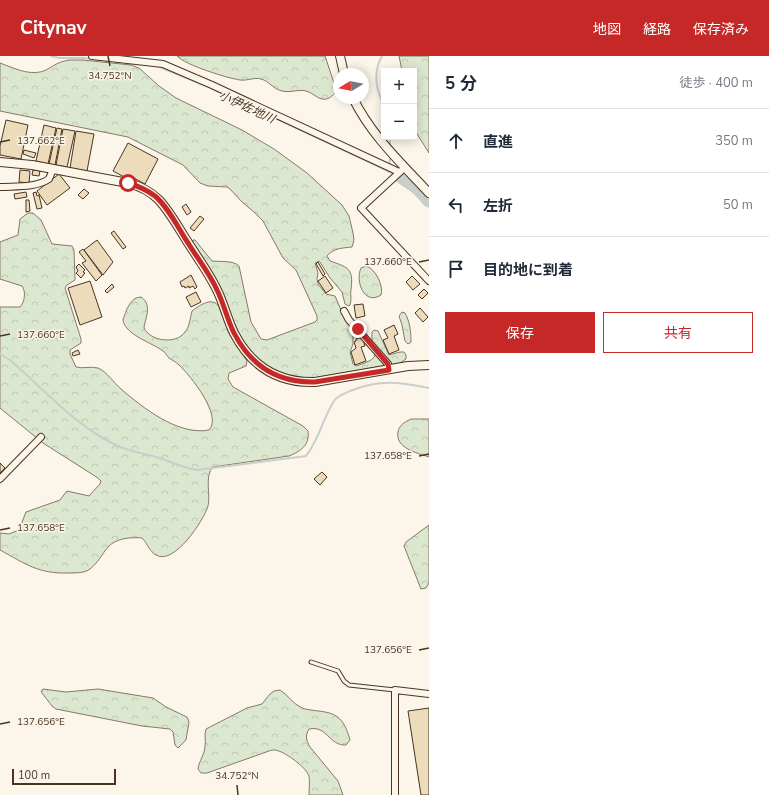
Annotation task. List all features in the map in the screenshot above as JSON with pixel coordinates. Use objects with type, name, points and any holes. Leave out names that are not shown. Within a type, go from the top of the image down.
[{"type":"street","points":[[92,56],[163,64],[212,85],[399,172],[429,193]]},
{"type":"street","points":[[340,56],[343,68]]},
{"type":"street","points":[[356,104],[362,116],[376,135],[399,172]]},
{"type":"street","points":[[0,162],[53,169],[134,185],[147,191],[158,200],[167,211],[216,288],[240,344],[252,358],[278,377],[302,383],[315,382],[412,366],[429,365]]},
{"type":"street","points":[[0,187],[29,186],[41,183],[49,179],[53,169]]},
{"type":"street","points":[[399,172],[361,208],[429,281]]},
{"type":"street","points":[[344,311],[349,320],[388,364],[389,370]]},
{"type":"street","points":[[0,479],[41,437]]},
{"type":"street","points":[[395,795],[395,690],[429,694]]},
{"type":"lane","points":[[311,662],[338,671],[344,681],[349,685],[395,690]]},
{"type":"green space","points":[[177,56],[325,56],[333,80],[333,95],[329,98],[324,99],[306,91],[282,91],[276,89],[261,79],[256,78],[240,80],[226,77],[181,60]]},
{"type":"green space","points":[[399,56],[429,56],[429,153],[417,134],[417,68],[401,68]]},
{"type":"green space","points":[[69,60],[131,65],[139,68],[159,86],[176,98],[242,130],[274,149],[307,173],[342,205],[349,216],[354,240],[352,247],[335,250],[327,256],[330,261],[345,267],[350,272],[352,282],[351,301],[349,306],[345,304],[342,292],[330,278],[320,262],[315,263],[318,273],[318,284],[326,294],[335,296],[342,312],[353,328],[353,344],[350,352],[353,364],[356,366],[366,363],[374,357],[375,354],[372,332],[374,330],[378,331],[389,355],[404,352],[406,359],[400,363],[314,378],[290,375],[268,366],[259,359],[243,341],[225,297],[211,270],[193,243],[193,240],[195,240],[212,261],[230,262],[239,266],[251,322],[261,339],[267,340],[315,322],[317,320],[317,316],[296,270],[283,258],[263,221],[230,189],[227,187],[208,186],[200,183],[183,165],[128,137],[0,111],[0,63],[34,73],[46,70],[59,63]]},
{"type":"green space","points":[[28,213],[33,213],[41,220],[52,244],[72,246],[74,250],[75,280],[65,288],[81,339],[81,343],[70,350],[70,354],[76,367],[98,368],[107,374],[121,389],[139,404],[173,424],[185,429],[197,431],[209,430],[212,424],[212,415],[209,406],[190,377],[164,352],[129,330],[123,320],[131,302],[134,299],[141,297],[147,304],[144,328],[147,332],[152,336],[163,340],[176,339],[187,330],[192,311],[206,303],[213,302],[219,307],[230,335],[247,361],[246,366],[229,373],[228,379],[233,387],[303,426],[308,431],[308,440],[304,447],[289,456],[213,467],[210,471],[208,480],[209,501],[205,513],[195,531],[179,548],[171,554],[163,557],[156,555],[142,538],[124,539],[111,544],[93,567],[88,570],[77,573],[58,573],[40,570],[25,564],[0,550],[0,533],[9,534],[19,530],[26,512],[60,500],[67,491],[89,496],[101,481],[43,443],[0,408],[0,307],[20,307],[24,299],[24,294],[22,286],[0,279],[0,242],[18,235],[20,219]]},
{"type":"green space","points":[[366,266],[373,270],[380,282],[382,291],[381,295],[375,298],[366,295],[360,285],[359,273],[361,268]]},
{"type":"green space","points":[[402,312],[405,313],[410,327],[411,342],[408,344],[405,341],[399,316]]},
{"type":"green space","points":[[411,419],[429,419],[429,457],[403,446],[398,438],[400,427]]},
{"type":"green space","points":[[429,525],[429,583],[426,588],[421,589],[404,546],[406,542]]},
{"type":"green space","points":[[43,689],[66,692],[98,689],[153,698],[166,707],[187,717],[189,722],[186,740],[178,748],[175,745],[173,732],[170,729],[142,726],[56,709],[42,693],[41,691]]},
{"type":"green space","points":[[280,690],[302,708],[331,713],[343,722],[350,740],[346,745],[336,742],[320,730],[315,729],[309,729],[306,738],[310,747],[338,781],[343,795],[309,795],[309,776],[304,768],[284,753],[275,750],[207,773],[201,773],[198,769],[205,749],[206,729],[247,708],[262,704],[270,694],[274,691]]},
{"type":"building","points":[[6,120],[28,125],[21,159],[0,155],[0,146]]},
{"type":"building","points":[[44,125],[56,128],[48,164],[36,161]]},
{"type":"building","points":[[57,128],[62,129],[55,165],[49,164]]},
{"type":"building","points":[[63,129],[75,131],[67,167],[56,165]]},
{"type":"building","points":[[76,131],[94,134],[87,171],[70,168]]},
{"type":"building","points":[[128,143],[158,159],[145,184],[130,176],[128,179],[113,171]]},
{"type":"building","points":[[24,150],[36,153],[34,158],[23,154]]},
{"type":"building","points":[[20,170],[30,171],[29,183],[19,182]]},
{"type":"building","points":[[33,170],[40,171],[39,176],[32,175]]},
{"type":"building","points":[[59,174],[70,188],[47,205],[37,191]]},
{"type":"building","points":[[84,189],[89,193],[83,199],[78,195]]},
{"type":"building","points":[[26,192],[27,197],[15,199],[14,194]]},
{"type":"building","points":[[36,192],[37,196],[39,195],[42,208],[37,209],[33,193]]},
{"type":"building","points":[[26,200],[29,200],[30,211],[26,212]]},
{"type":"building","points":[[186,204],[191,212],[187,215],[182,207]]},
{"type":"building","points":[[200,216],[204,219],[194,231],[190,228]]},
{"type":"building","points":[[114,231],[126,247],[123,249],[111,233]]},
{"type":"building","points":[[97,240],[113,262],[103,275],[84,250]]},
{"type":"building","points":[[83,249],[102,275],[96,281],[82,263],[86,261],[79,252]]},
{"type":"building","points":[[318,262],[325,274],[323,276],[316,264]]},
{"type":"building","points":[[79,264],[85,270],[83,272],[85,273],[81,278],[76,273],[78,271],[76,267]]},
{"type":"building","points":[[191,275],[197,287],[195,289],[193,286],[189,288],[189,286],[185,288],[184,286],[182,287],[180,282]]},
{"type":"building","points":[[325,276],[333,288],[326,293],[318,281]]},
{"type":"building","points":[[412,276],[420,284],[413,290],[406,282]]},
{"type":"building","points":[[90,281],[102,317],[80,325],[68,288]]},
{"type":"building","points":[[112,284],[114,287],[107,293],[105,291]]},
{"type":"building","points":[[424,289],[428,293],[422,299],[418,295]]},
{"type":"building","points":[[196,292],[201,302],[191,307],[186,297]]},
{"type":"building","points":[[363,304],[365,316],[356,318],[354,305]]},
{"type":"building","points":[[420,308],[428,317],[423,322],[415,313]]},
{"type":"building","points":[[394,325],[398,334],[394,336],[399,350],[389,354],[383,340],[388,338],[384,330]]},
{"type":"building","points":[[362,337],[365,346],[361,347],[366,361],[355,365],[351,352],[356,348],[354,342],[356,339]]},
{"type":"building","points":[[78,350],[80,354],[73,356],[72,353]]},
{"type":"building","points":[[0,463],[5,468],[0,473]]},
{"type":"building","points":[[322,472],[327,477],[320,485],[314,479]]},
{"type":"building","points":[[429,708],[429,795],[421,795],[408,711]]},
{"type":"waterway","name":"小伊佐地川","points":[[51,56],[59,58],[83,58],[115,62]]},
{"type":"waterway","points":[[382,56],[377,68],[377,87],[384,104]]},
{"type":"waterway","name":"小伊佐地川","points":[[157,66],[211,88],[401,177]]},
{"type":"waterway","points":[[389,165],[390,159]]},
{"type":"waterway","name":"小伊佐地川","points":[[401,177],[418,189],[429,201]]},
{"type":"waterway","points":[[0,354],[10,360],[62,408],[104,439],[125,449],[197,470],[306,456],[337,397],[361,387],[380,383],[399,383],[429,388]]},
{"type":"route","points":[[128,183],[147,191],[163,205],[216,288],[240,344],[257,363],[278,377],[302,383],[327,381],[389,370],[388,364],[358,329]]}]
